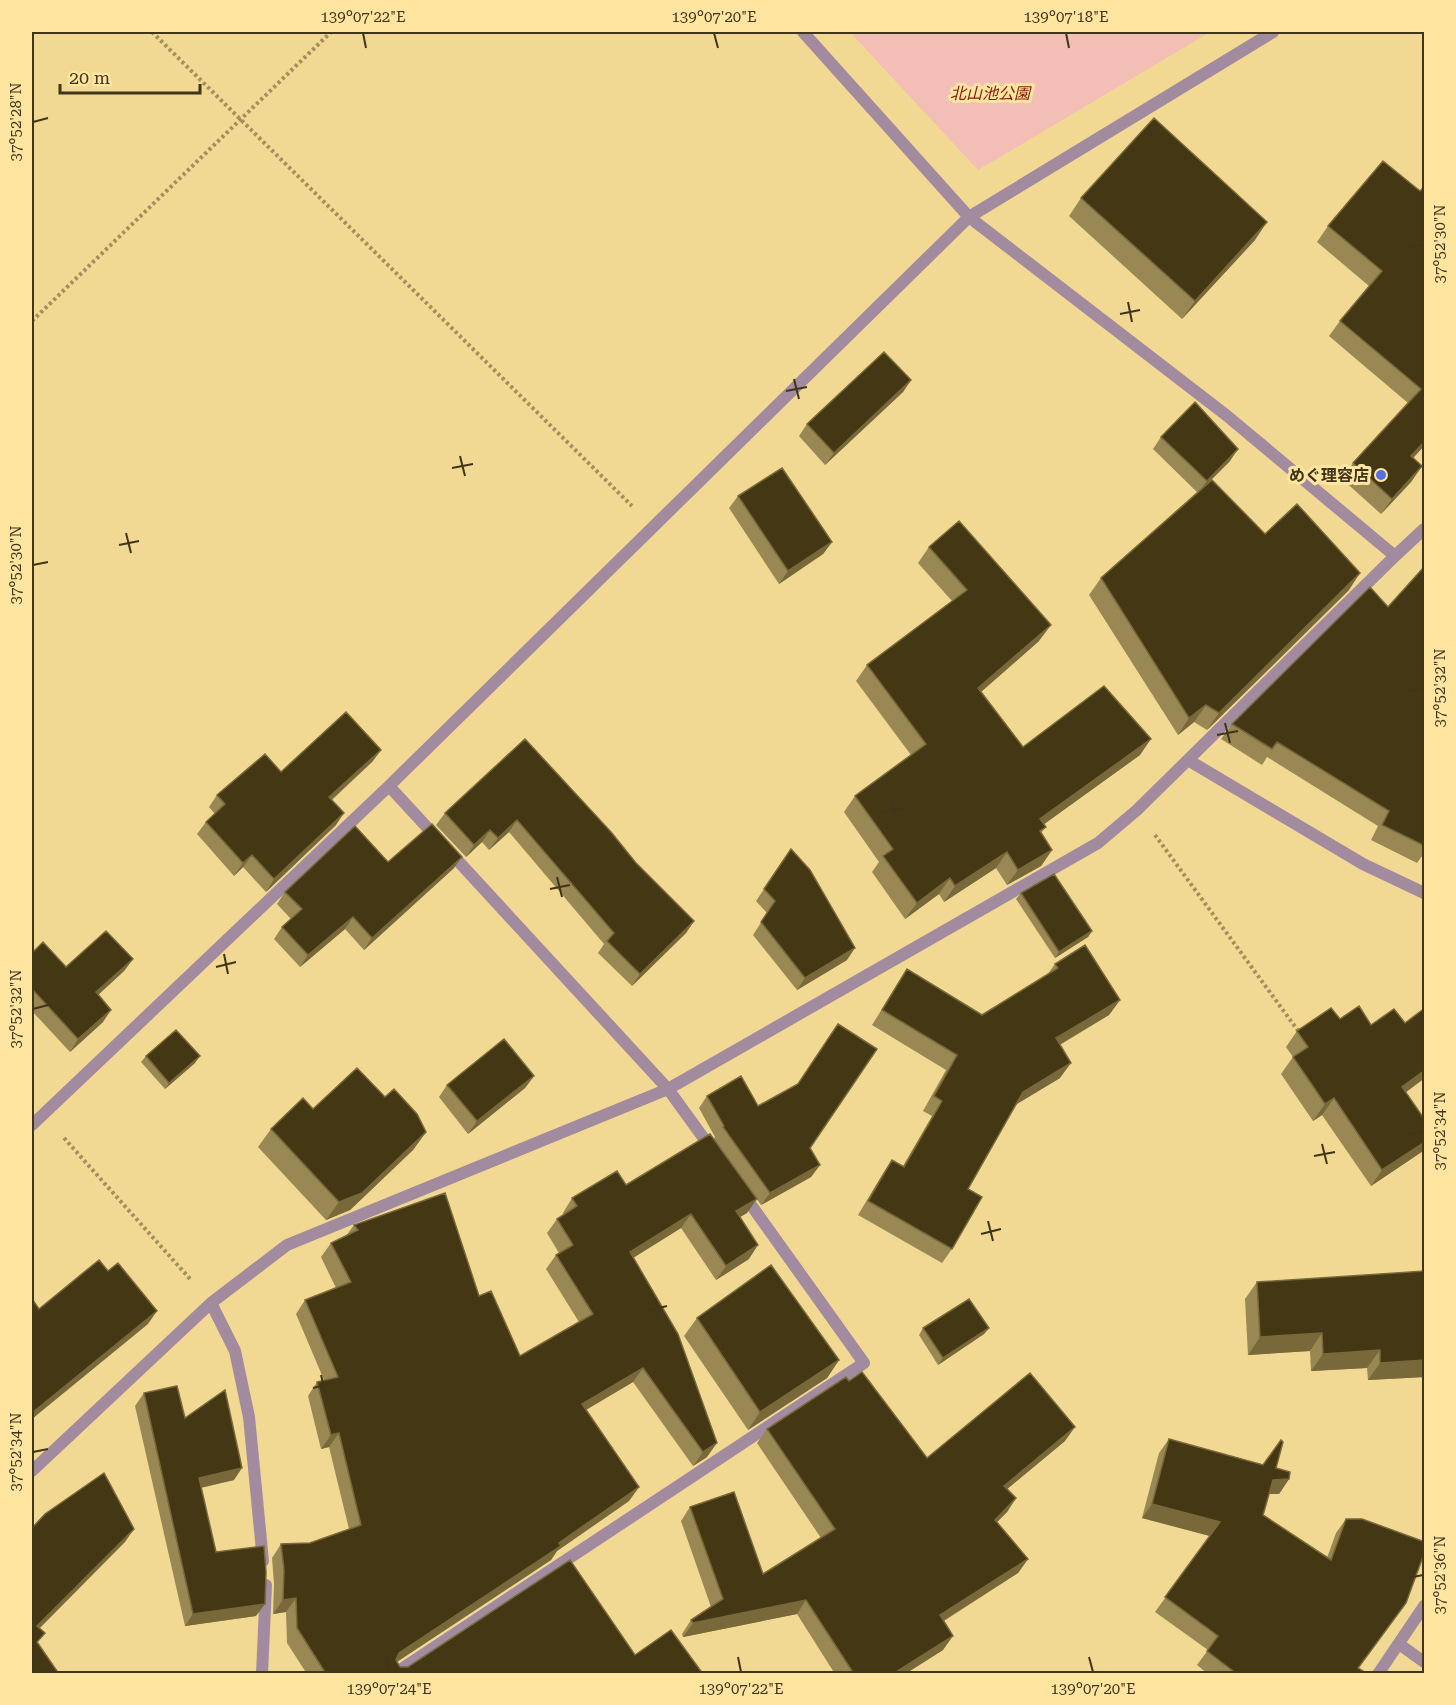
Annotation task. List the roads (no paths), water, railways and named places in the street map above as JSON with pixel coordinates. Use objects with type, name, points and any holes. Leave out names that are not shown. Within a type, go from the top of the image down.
[{"type":"street","points":[[803,32],[969,217],[1226,415],[1395,556]]},
{"type":"street","points":[[32,1125],[389,786],[969,217],[1273,32]]},
{"type":"street","points":[[32,1471],[211,1303],[287,1245],[668,1089],[1098,843],[1137,810],[1425,529]]},
{"type":"street","points":[[1188,760],[1363,864],[1425,893]]},
{"type":"street","points":[[389,786],[668,1089],[722,1165]]},
{"type":"street","points":[[394,1674],[864,1363],[736,1184]]},
{"type":"street","points":[[211,1303],[235,1351],[249,1418],[266,1584],[262,1674]]},
{"type":"street","points":[[1378,1674],[1425,1606]]},
{"type":"street","points":[[1399,1644],[1425,1662]]},
{"type":"place","name":"めぐ理容店","points":[[1381,475]]},
{"type":"park label","name":"北山池公園","points":[[990,93]]}]
